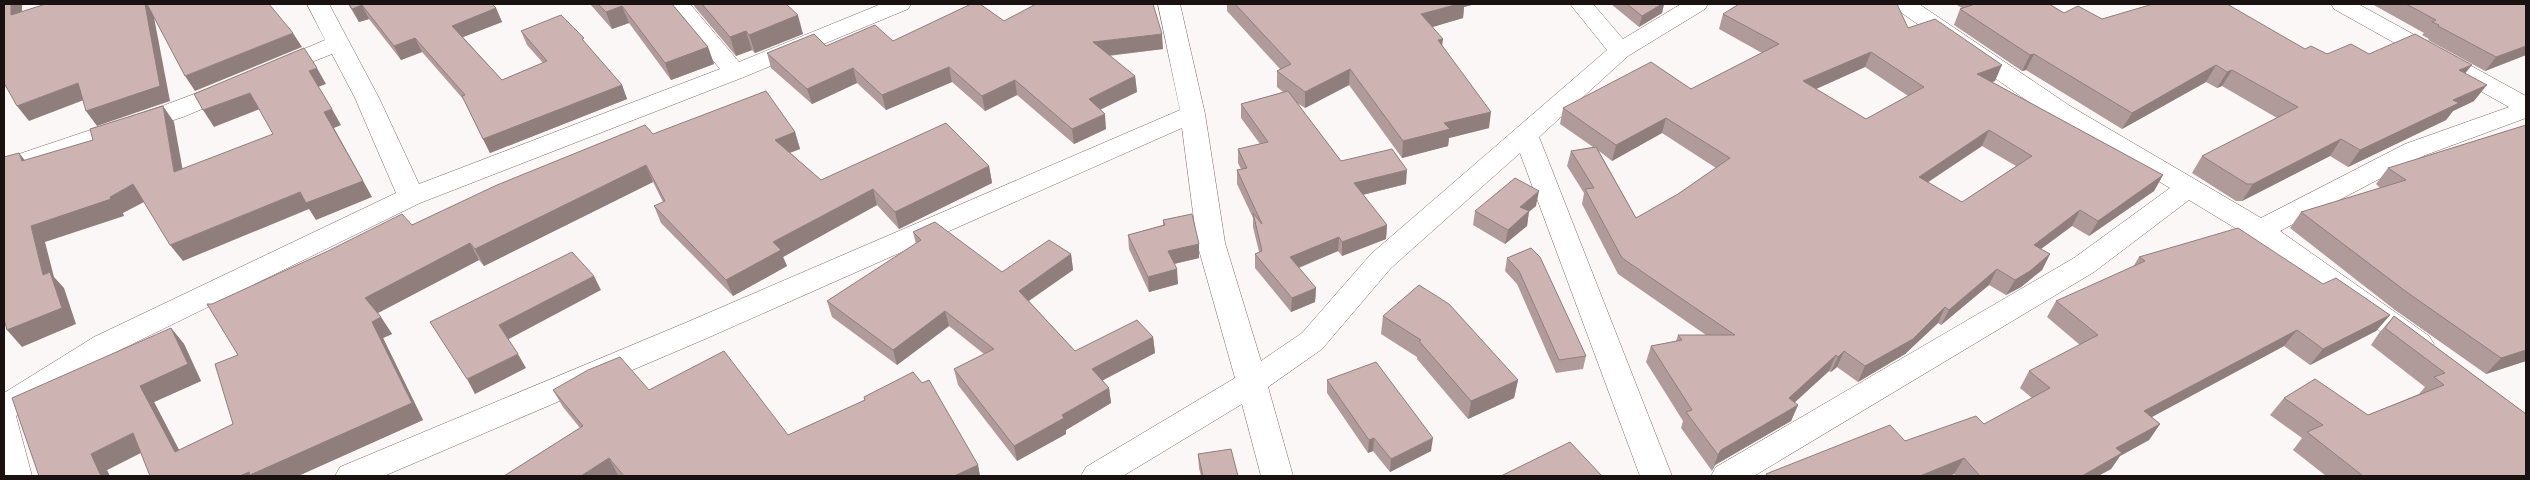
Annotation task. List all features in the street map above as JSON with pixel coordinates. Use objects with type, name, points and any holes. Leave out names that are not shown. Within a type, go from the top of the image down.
[{"type":"street","points":[[318,4],[367,98],[411,197]]},
{"type":"street","points":[[678,4],[735,72]]},
{"type":"street","points":[[4,408],[104,345],[411,197],[735,72],[900,4]]},
{"type":"street","points":[[1169,4],[1193,114],[1211,243],[1277,476]]},
{"type":"street","points":[[1581,4],[1620,51]]},
{"type":"street","points":[[1097,476],[1252,383],[1312,341],[1381,261],[1462,188],[1526,135],[1620,51],[1697,4]]},
{"type":"street","points":[[1904,4],[2061,112],[2260,230],[2437,357]]},
{"type":"street","points":[[2342,4],[2526,108]]},
{"type":"street","points":[[4,168],[174,111],[340,44]]},
{"type":"street","points":[[2260,230],[2414,150],[2526,108]]},
{"type":"street","points":[[351,476],[704,328],[1193,114]]},
{"type":"street","points":[[1526,135],[1656,476]]},
{"type":"street","points":[[1727,476],[2084,265],[2189,187]]},
{"type":"street","points":[[4,423],[16,476]]},
{"type":"building","points":[[4,4],[11,4],[11,15],[46,4],[145,4],[160,86],[86,111],[78,83],[17,106],[4,83]]},
{"type":"building","points":[[147,4],[269,4],[293,33],[185,76]]},
{"type":"building","points":[[349,4],[492,4],[496,8],[452,26],[502,80],[547,61],[521,31],[561,15],[584,38],[582,39],[622,85],[483,139],[462,96],[465,95],[415,38],[394,46],[362,5],[352,9]]},
{"type":"building","points":[[598,4],[672,4],[708,47],[665,63],[622,6],[606,12]]},
{"type":"building","points":[[702,4],[786,4],[798,15],[749,35],[746,31],[730,37]]},
{"type":"building","points":[[971,4],[980,4],[1004,21],[1036,4],[1153,4],[1162,34],[1093,42],[1135,76],[1089,99],[1105,114],[1072,129],[1015,80],[982,96],[949,67],[882,95],[853,68],[807,89],[767,53],[814,34],[826,46],[875,25],[893,41]]},
{"type":"building","points":[[1235,4],[1459,4],[1421,14],[1443,39],[1438,40],[1491,112],[1444,123],[1450,129],[1403,141],[1350,69],[1305,92],[1277,71],[1291,64]]},
{"type":"building","points":[[1627,4],[1662,4],[1642,16]]},
{"type":"building","points":[[1739,4],[1897,4],[1908,28],[1935,19],[2002,65],[1977,74],[2163,175],[2098,221],[2080,210],[2034,245],[2050,254],[2030,271],[2015,280],[1997,269],[1949,310],[1945,307],[1913,339],[1865,366],[1844,351],[1838,357],[1836,355],[1789,398],[1798,405],[1721,450],[1718,455],[1686,412],[1692,410],[1651,346],[1682,340],[1678,335],[1735,335],[1622,258],[1585,189],[1594,188],[1571,151],[1596,147],[1636,218],[1678,194],[1730,158],[1666,118],[1616,145],[1563,108],[1651,62],[1691,89],[1779,44],[1723,14]],"holes":[[[1871,52],[1924,87],[1866,119],[1803,81]],[[1989,130],[2032,156],[1962,202],[1919,177]]]},
{"type":"building","points":[[1975,4],[2049,4],[2064,13],[2078,6],[2102,19],[2153,4],[2227,4],[2305,49],[2311,46],[2327,54],[2351,44],[2369,54],[2415,34],[2472,65],[2459,70],[2487,85],[2453,100],[2459,103],[2360,150],[2341,139],[2253,184],[2247,184],[2202,156],[2298,107],[2232,70],[2227,72],[2216,65],[2132,113],[2034,54],[2030,55],[1960,9]]},
{"type":"building","points":[[2406,4],[2526,4],[2526,46],[2496,57],[2438,26],[2432,22],[2436,20]]},
{"type":"building","points":[[304,48],[317,68],[309,71],[332,109],[324,112],[363,181],[306,203],[300,192],[170,245],[133,184],[110,197],[111,199],[31,226],[43,275],[50,272],[62,308],[7,330],[4,319],[4,157],[19,153],[22,161],[93,140],[90,129],[163,106],[174,172],[273,134],[250,93],[203,110],[194,94]]},
{"type":"building","points":[[766,91],[795,132],[775,140],[821,180],[946,123],[989,166],[895,212],[873,189],[773,242],[781,250],[726,280],[654,206],[665,201],[646,165],[475,249],[470,243],[365,298],[381,317],[372,322],[412,403],[250,475],[249,472],[240,476],[150,476],[133,433],[91,454],[101,476],[39,476],[12,398],[171,328],[188,364],[140,386],[175,452],[233,424],[215,364],[238,355],[207,304],[212,304],[328,251],[402,214],[412,225],[497,185],[645,125],[653,134]]},
{"type":"building","points":[[1288,91],[1341,161],[1392,149],[1407,170],[1354,183],[1387,225],[1342,242],[1339,237],[1290,257],[1316,288],[1292,298],[1255,254],[1262,251],[1253,213],[1262,224],[1237,170],[1247,168],[1238,149],[1268,142],[1241,104]]},
{"type":"building","points":[[2526,125],[2526,350],[2501,358],[2408,293],[2301,212],[2406,180],[2388,168]]},
{"type":"building","points":[[1515,178],[1539,191],[1520,207],[1529,211],[1508,230],[1475,211]]},
{"type":"building","points":[[1192,214],[1199,244],[1168,251],[1177,269],[1148,277],[1128,235],[1165,225],[1163,220]]},
{"type":"building","points":[[935,222],[1002,272],[1049,240],[1071,254],[1019,291],[1075,351],[1137,320],[1153,337],[1092,369],[1109,388],[1062,415],[1064,418],[1014,446],[954,369],[994,349],[945,311],[893,350],[827,301],[921,240],[913,232]]},
{"type":"building","points":[[2238,228],[2323,284],[2336,278],[2390,315],[2323,349],[2297,330],[2144,411],[2160,424],[2116,448],[2122,453],[2082,476],[1980,476],[1964,458],[1920,476],[1768,476],[1766,474],[1890,425],[1905,441],[1976,416],[1984,424],[2050,388],[2029,371],[2098,335],[2056,301],[2145,261],[2139,257]]},
{"type":"building","points":[[1531,248],[1540,257],[1586,356],[1559,360],[1519,271],[1507,258]]},
{"type":"building","points":[[572,252],[594,276],[499,325],[518,354],[467,379],[430,322]]},
{"type":"building","points":[[1419,285],[1449,304],[1518,380],[1471,401],[1419,341],[1421,340],[1383,316]]},
{"type":"building","points":[[2394,316],[2526,414],[2526,476],[2363,476],[2307,432],[2323,425],[2284,398],[2315,379],[2368,415],[2444,385],[2434,377],[2445,373],[2385,328]]},
{"type":"building","points":[[724,351],[788,435],[865,400],[864,397],[913,372],[922,383],[929,380],[978,465],[954,476],[624,476],[609,458],[581,476],[504,476],[583,426],[553,390],[588,370],[620,357],[649,390]]},
{"type":"building","points":[[1376,362],[1433,438],[1391,459],[1374,438],[1369,440],[1327,380]]},
{"type":"building","points":[[1570,442],[1602,476],[1501,476]]},
{"type":"building","points":[[1231,449],[1238,476],[1203,476],[1198,454]]}]
